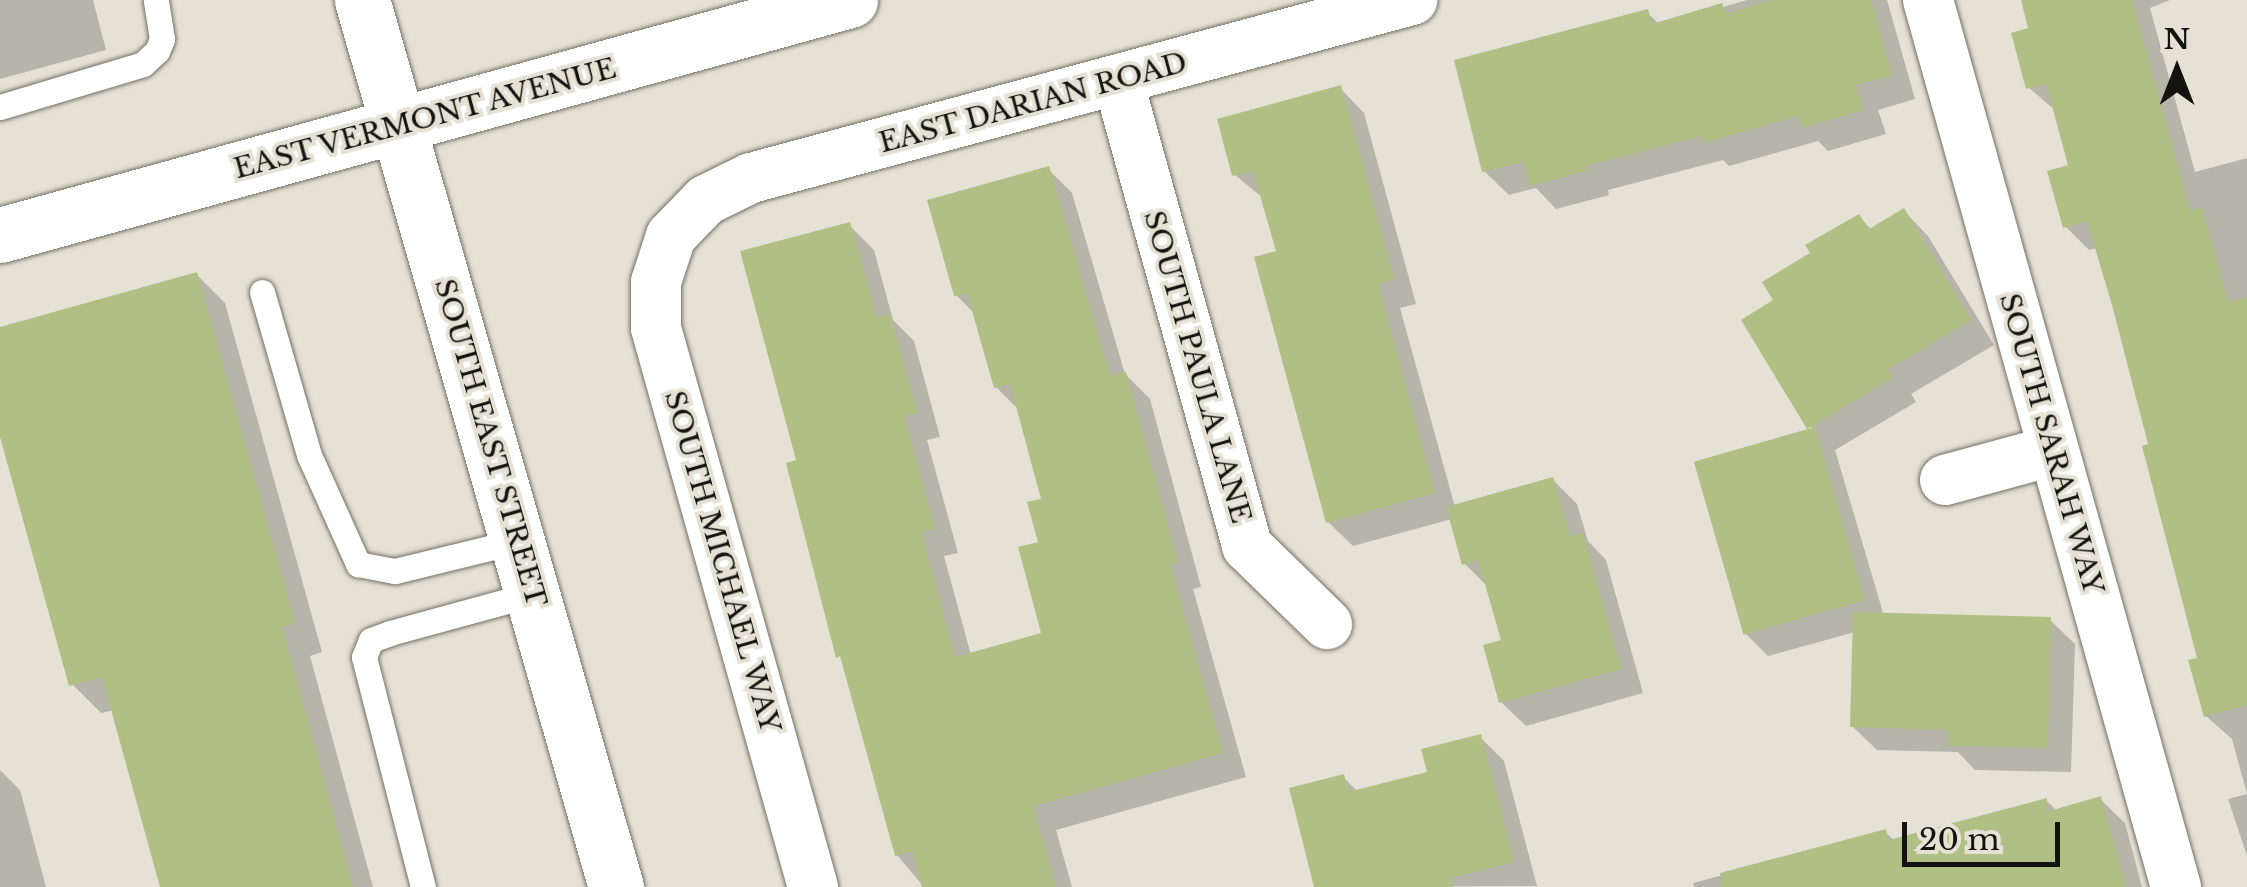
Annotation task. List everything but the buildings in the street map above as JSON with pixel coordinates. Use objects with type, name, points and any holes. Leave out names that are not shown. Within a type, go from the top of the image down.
[{"type":"street","name":"SOUTH EAST STREET","points":[[362,0],[616,887]]},
{"type":"street","name":"EAST VERMONT AVENUE","points":[[1,233],[400,128],[850,0]]},
{"type":"street","name":"EAST DARIAN ROAD","points":[[671,236],[706,200],[751,178],[1412,0]]},
{"type":"street","name":"SOUTH SARAH WAY","points":[[1928,0],[2176,887]]},
{"type":"street","name":"SOUTH PAULA LANE","points":[[1118,80],[1247,546],[1327,624]]},
{"type":"street","name":"SOUTH MICHAEL WAY","points":[[671,236],[656,282],[656,328],[813,887]]},
{"type":"street","points":[[1945,480],[2052,452]]},
{"type":"lane","points":[[0,107],[143,64],[157,51],[162,39],[156,0]]},
{"type":"lane","points":[[262,292],[309,455],[358,564],[396,571],[518,541]]},
{"type":"lane","points":[[423,887],[364,657],[371,640],[533,594]]}]
